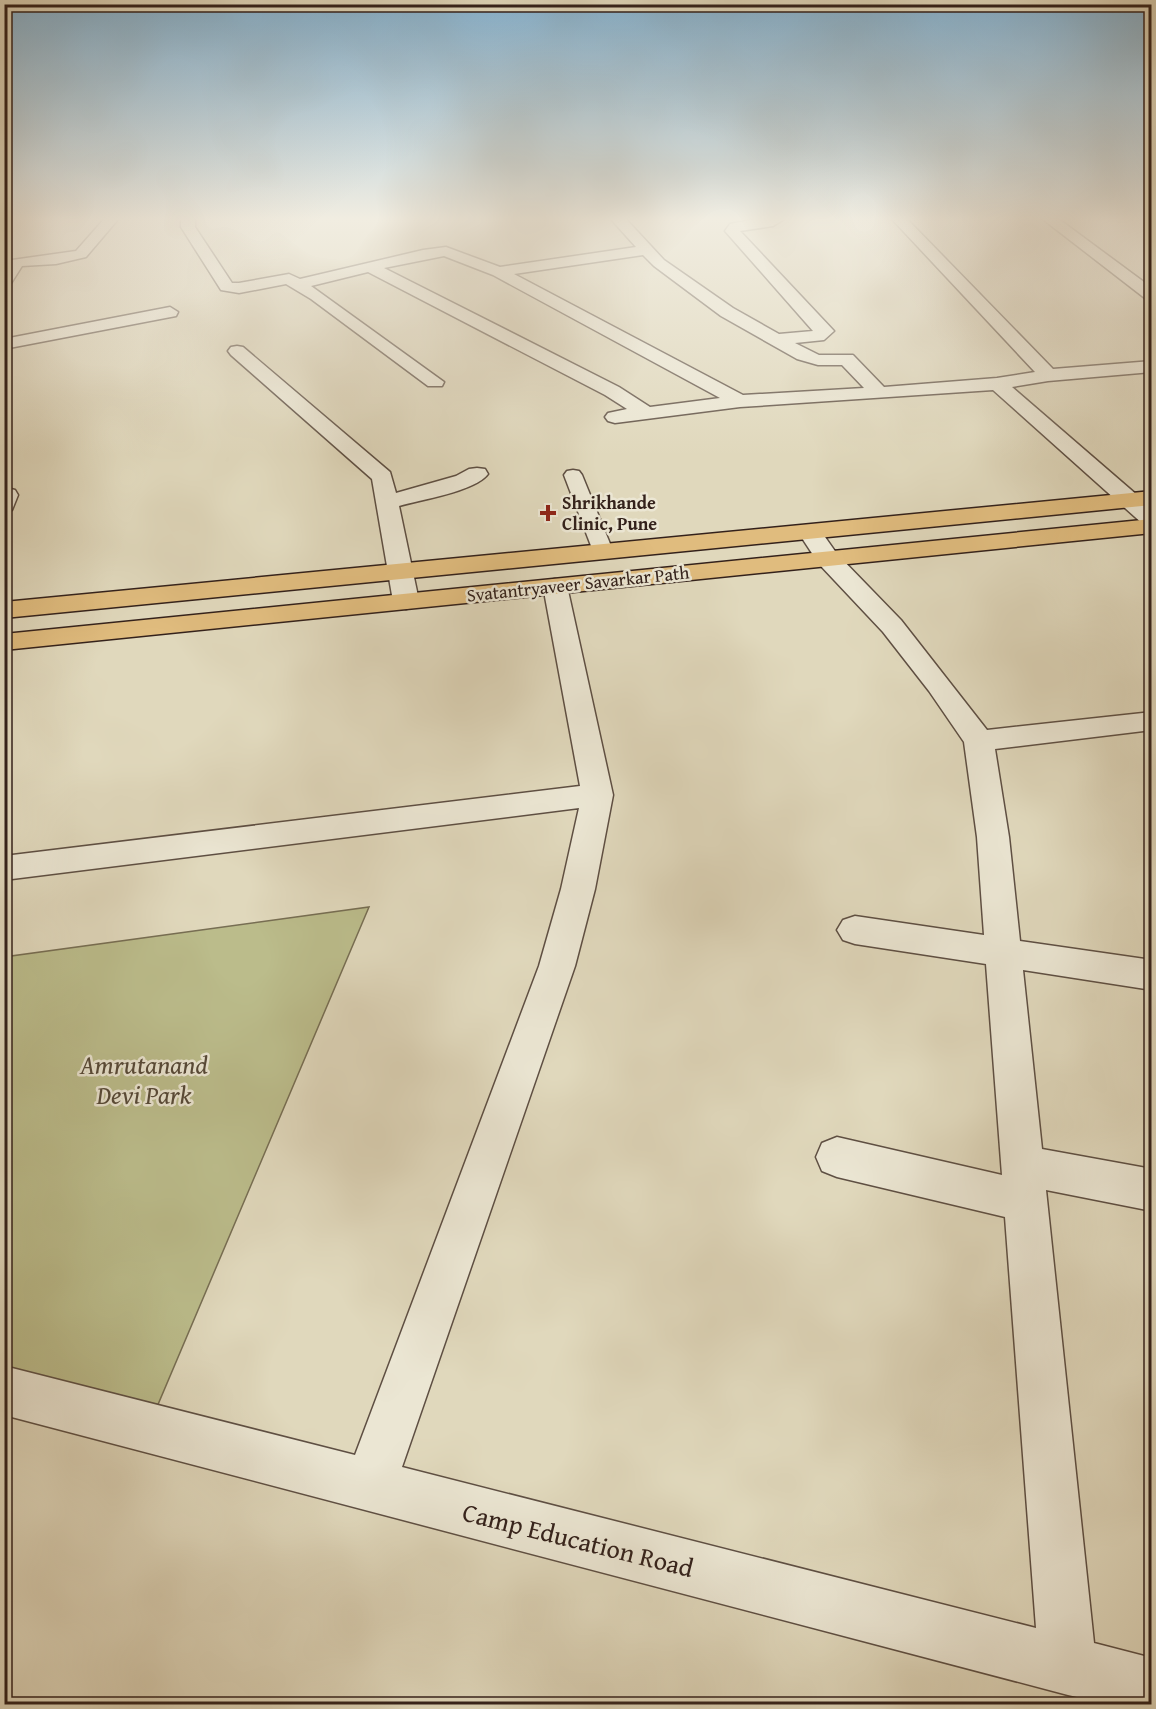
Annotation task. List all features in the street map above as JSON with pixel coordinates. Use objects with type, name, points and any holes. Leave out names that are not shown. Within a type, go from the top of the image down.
[{"type":"main road","name":"Svatantryaveer Savarkar Path","points":[[4,642],[555,586],[819,545],[1141,500]]},
{"type":"main road","name":"Svatantryaveer Savarkar Path","points":[[4,610],[603,551],[819,545],[1152,526]]},
{"type":"street","points":[[316,297],[435,382]]},
{"type":"street","points":[[428,297],[612,391],[646,413]]},
{"type":"street","points":[[544,297],[740,401]]},
{"type":"street","points":[[706,297],[727,312],[812,358],[847,359],[879,393]]},
{"type":"street","points":[[776,340],[818,336],[825,331],[793,297]]},
{"type":"street","points":[[973,297],[1048,375]]},
{"type":"street","points":[[4,344],[170,312]]},
{"type":"street","points":[[237,351],[382,477],[406,601]]},
{"type":"street","points":[[615,417],[740,401],[997,384],[1048,375],[1152,366]]},
{"type":"street","points":[[997,384],[1141,500],[1152,519]]},
{"type":"street","points":[[387,502],[456,483],[477,474]]},
{"type":"street","points":[[819,545],[892,626],[939,685],[979,741],[993,837],[1068,1666]]},
{"type":"street","points":[[369,1486],[557,966],[578,889],[597,795],[555,586]]},
{"type":"street","points":[[979,741],[1152,721]]},
{"type":"street","points":[[4,868],[597,795]]},
{"type":"street","points":[[855,930],[1152,975]]},
{"type":"street","points":[[837,1157],[1024,1183],[1152,1190]]},
{"type":"street","name":"Camp Education Road","points":[[4,1390],[1152,1687]]},
{"type":"lane","points":[[573,475],[603,551]]},
{"type":"green space","name":"Amrutanand Devi Park","points":[[369,907],[148,1428],[5,1390],[4,957]]},
{"type":"place","name":"Shrikhande Clinic, Pune","points":[[548,513]]}]
